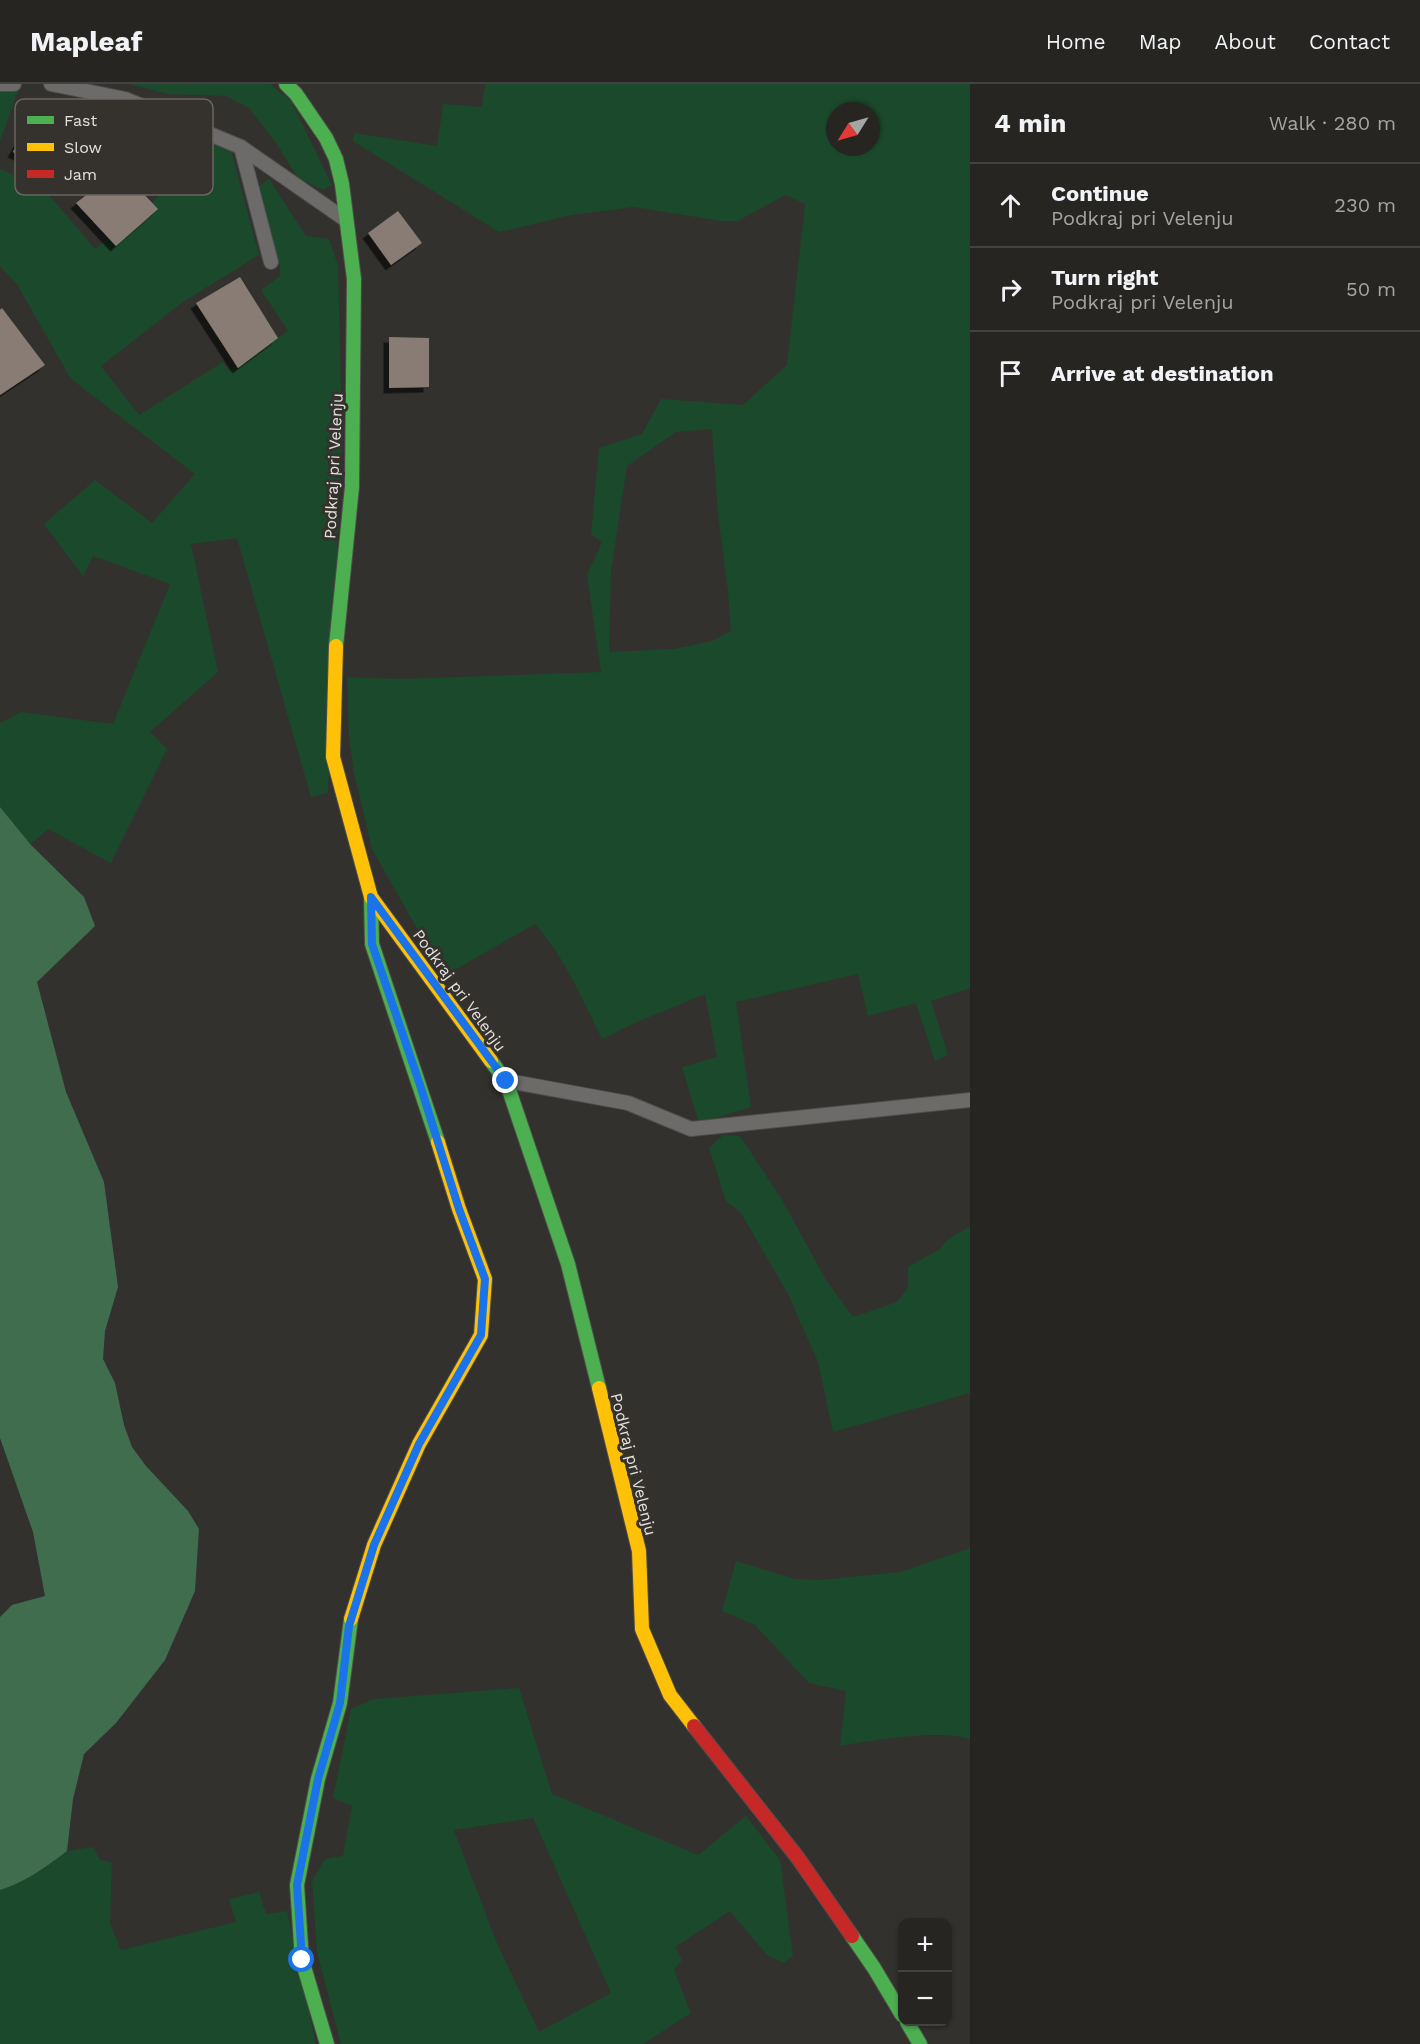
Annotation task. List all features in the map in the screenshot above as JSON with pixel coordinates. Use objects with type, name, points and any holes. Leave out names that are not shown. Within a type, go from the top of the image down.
[{"type":"street","name":"Podkraj pri Velenju","points":[[286,84],[296,94],[327,138],[336,159],[354,279],[352,487],[335,655],[333,757],[371,897],[372,944],[459,1209],[485,1279],[481,1335],[419,1444],[374,1545],[349,1626],[340,1703],[318,1779],[297,1885],[302,1960],[327,2044]]},
{"type":"street","name":"Podkraj pri Velenju","points":[[371,897],[506,1081],[568,1264],[639,1551],[642,1629],[670,1695],[798,1858],[898,2007]]},
{"type":"street","points":[[909,2026],[920,2044]]},
{"type":"lane","points":[[0,84],[14,84]]},
{"type":"lane","points":[[51,84],[124,99]]},
{"type":"lane","points":[[213,136],[241,147],[347,221]]},
{"type":"lane","points":[[241,147],[271,262]]},
{"type":"lane","points":[[506,1081],[628,1103],[691,1129],[970,1100]]},
{"type":"green space","points":[[129,84],[270,84],[291,101],[332,185],[323,190],[298,178],[276,143],[249,108],[226,96],[168,94]]},
{"type":"green space","points":[[485,84],[970,84],[970,988],[931,1001],[948,1055],[935,1061],[916,1003],[868,1016],[858,974],[736,1002],[751,1107],[699,1123],[682,1067],[717,1057],[705,994],[602,1039],[564,965],[535,924],[444,976],[372,849],[354,773],[349,739],[347,677],[401,679],[601,672],[587,575],[602,542],[591,534],[599,448],[642,434],[661,399],[743,405],[787,365],[805,204],[785,195],[738,221],[721,221],[634,207],[572,215],[499,232],[353,141],[354,133],[437,146],[443,104],[482,107]],"holes":[[[712,429],[718,515],[731,631],[712,641],[674,649],[609,652],[611,571],[627,466],[676,432]]]},
{"type":"green space","points":[[0,89],[19,89],[15,99],[0,141]]},
{"type":"green space","points":[[213,144],[231,151],[259,255],[183,302],[101,366],[139,415],[223,362],[229,371],[288,331],[261,290],[280,276],[280,265],[256,188],[269,179],[306,236],[329,239],[338,265],[342,432],[328,793],[311,797],[237,538],[191,544],[218,672],[150,732],[167,749],[111,863],[48,829],[30,845],[0,807],[0,723],[21,712],[113,724],[170,584],[93,556],[83,576],[44,524],[95,480],[152,523],[195,474],[71,379],[18,286],[0,266],[0,169],[15,176],[15,195],[49,195],[95,249],[148,207],[159,195],[213,195]]},
{"type":"green space","points":[[0,807],[31,845],[84,897],[95,926],[37,982],[66,1092],[104,1182],[118,1287],[105,1331],[103,1359],[115,1383],[124,1425],[132,1447],[146,1466],[188,1511],[199,1529],[195,1591],[165,1660],[116,1723],[84,1754],[73,1799],[67,1851],[27,1878],[0,1890],[0,1617],[12,1605],[45,1596],[33,1532],[0,1438]]},
{"type":"green space","points":[[723,1135],[740,1136],[781,1198],[826,1280],[853,1317],[897,1302],[908,1287],[908,1267],[940,1249],[946,1241],[970,1227],[970,1393],[833,1432],[818,1362],[788,1294],[741,1213],[726,1201],[709,1148]]},
{"type":"green space","points":[[970,1548],[970,1739],[957,1736],[924,1735],[840,1746],[846,1691],[809,1683],[755,1625],[722,1611],[736,1561],[795,1579],[821,1580],[901,1572]]},
{"type":"green space","points":[[519,1688],[552,1794],[698,1855],[746,1816],[780,1860],[793,1956],[784,1963],[767,1955],[730,1911],[675,1947],[682,1960],[674,1970],[691,2013],[643,2044],[341,2044],[317,1952],[312,1881],[325,1859],[343,1856],[352,1806],[333,1798],[351,1709],[374,1699]],"holes":[[[533,1818],[611,1993],[539,2032],[496,1941],[454,1830]]]},
{"type":"green space","points":[[93,1847],[100,1860],[112,1862],[110,1923],[121,1950],[236,1922],[229,1899],[259,1892],[266,1914],[287,1911],[316,2044],[0,2044],[0,1890],[45,1868],[67,1851]]},
{"type":"building","points":[[86,195],[145,195],[158,209],[116,246],[76,203]]},
{"type":"building","points":[[398,211],[422,243],[391,265],[368,233]]},
{"type":"building","points":[[240,277],[278,338],[238,368],[196,303]]},
{"type":"building","points":[[2,308],[45,365],[0,395],[0,310]]},
{"type":"building","points":[[389,337],[429,338],[429,387],[389,388]]},
{"type":"traffic: fast","points":[[286,84],[296,94],[326,138],[336,159],[342,184],[354,279],[352,487],[336,646]]},
{"type":"traffic: fast","points":[[371,897],[372,944],[438,1142]]},
{"type":"traffic: fast","points":[[491,1061],[506,1081],[568,1264],[599,1388]]},
{"type":"traffic: fast","points":[[327,2044],[302,1960],[297,1885],[318,1779],[340,1703],[351,1619]]},
{"type":"traffic: fast","points":[[852,1936],[898,2008]]},
{"type":"traffic: fast","points":[[909,2026],[920,2044]]},
{"type":"traffic: slow","points":[[336,646],[333,757],[371,897],[491,1061]]},
{"type":"traffic: slow","points":[[351,1619],[374,1545],[419,1444],[481,1335],[485,1279],[459,1209],[438,1142]]},
{"type":"traffic: slow","points":[[599,1388],[639,1551],[642,1629],[670,1695],[694,1726]]},
{"type":"traffic: jam","points":[[694,1726],[798,1858],[852,1936]]},
{"type":"route","points":[[302,1960],[297,1885],[318,1779],[340,1703],[349,1626],[374,1545],[419,1444],[481,1335],[485,1279],[459,1209],[372,944],[371,897],[506,1081]]}]
